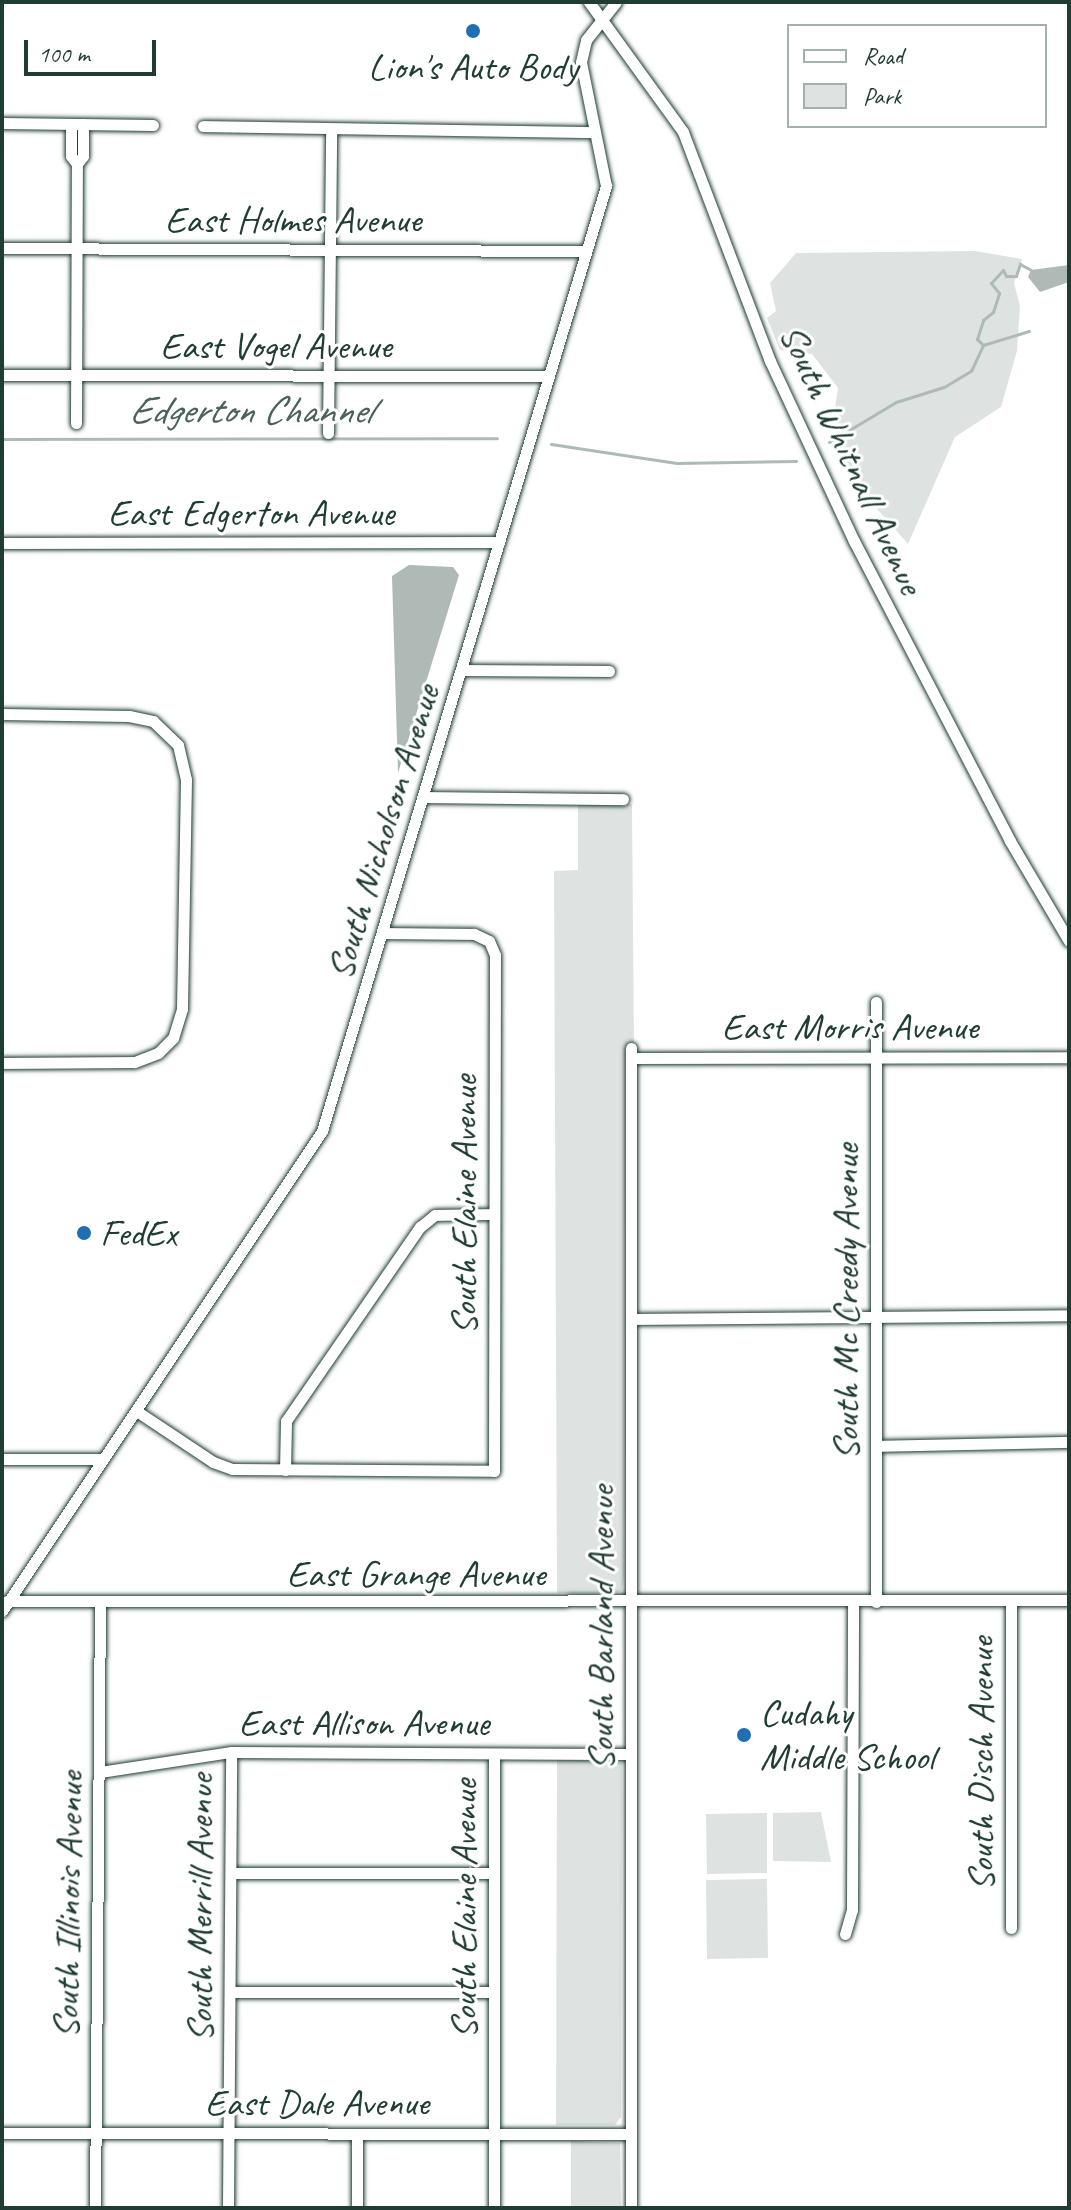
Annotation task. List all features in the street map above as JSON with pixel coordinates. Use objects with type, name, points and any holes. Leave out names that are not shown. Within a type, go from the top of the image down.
[{"type":"street","name":"South Whitnall Avenue","points":[[589,2],[683,132],[770,361],[854,541],[1010,841],[1069,941]]},
{"type":"street","name":"South Nicholson Avenue","points":[[4,1605],[102,1459],[138,1412],[322,1131],[385,933],[583,251],[606,186],[581,62],[586,40],[616,2]]},
{"type":"street","points":[[2,123],[153,125]]},
{"type":"street","points":[[76,423],[77,164],[71,156],[77,124]]},
{"type":"street","points":[[203,126],[594,132]]},
{"type":"street","points":[[328,433],[331,130]]},
{"type":"street","name":"East Holmes Avenue","points":[[2,248],[583,251]]},
{"type":"street","name":"East Vogel Avenue","points":[[2,375],[549,376]]},
{"type":"street","name":"East Edgerton Avenue","points":[[2,543],[499,542]]},
{"type":"street","points":[[463,670],[609,671]]},
{"type":"street","points":[[2,714],[129,716],[153,721],[178,745],[186,779],[182,1009],[173,1038],[152,1057],[134,1062],[2,1063]]},
{"type":"street","points":[[425,797],[623,799]]},
{"type":"street","name":"South Elaine Avenue","points":[[285,1470],[494,1471],[495,955],[489,941],[474,934],[385,933]]},
{"type":"street","name":"South Mc Creedy Avenue","points":[[876,1002],[876,1602]]},
{"type":"street","name":"East Morris Avenue","points":[[631,1053],[876,1058],[1069,1057]]},
{"type":"street","name":"South Barland Avenue","points":[[631,1053],[631,2208]]},
{"type":"street","points":[[138,1412],[213,1462],[232,1469],[285,1470],[286,1421],[420,1227],[435,1215],[494,1214]]},
{"type":"street","points":[[632,1319],[1069,1315]]},
{"type":"street","points":[[876,1446],[1069,1442]]},
{"type":"street","points":[[2,1459],[102,1459]]},
{"type":"street","name":"East Grange Avenue","points":[[4,1605],[1069,1600]]},
{"type":"street","name":"South Disch Avenue","points":[[1011,1601],[1011,1928]]},
{"type":"street","points":[[845,1934],[852,1910],[853,1602]]},
{"type":"street","name":"South Illinois Avenue","points":[[95,2208],[100,1603]]},
{"type":"street","name":"East Allison Avenue","points":[[100,1772],[231,1752],[630,1754]]},
{"type":"street","name":"South Merrill Avenue","points":[[228,2208],[231,1752]]},
{"type":"street","name":"South Elaine Avenue","points":[[494,1754],[494,2208]]},
{"type":"street","points":[[231,1873],[494,1873]]},
{"type":"street","points":[[230,1992],[494,1992]]},
{"type":"street","name":"East Dale Avenue","points":[[2,2133],[631,2134]]},
{"type":"street","points":[[357,2134],[357,2208]]},
{"type":"green space","points":[[975,251],[1022,259],[1014,283],[1020,306],[1017,351],[1001,407],[955,437],[908,544],[849,477],[833,421],[838,388],[812,354],[780,350],[767,318],[776,311],[770,283],[796,253]]},
{"type":"green space","points":[[578,804],[632,804],[634,1048],[625,1049],[624,1576],[622,1591],[614,1593],[557,1593],[554,871],[578,870]]},
{"type":"green space","points":[[557,1759],[622,1763],[621,2117],[615,2125],[556,2125]]},
{"type":"green space","points":[[821,1812],[831,1862],[773,1861],[773,1813]]},
{"type":"green space","points":[[767,1813],[767,1873],[707,1874],[706,1814]]},
{"type":"green space","points":[[767,1879],[768,1958],[707,1959],[706,1880]]},
{"type":"green space","points":[[571,2141],[620,2143],[621,2208],[571,2208]]},
{"type":"shaded area","points":[[1069,265],[1069,282],[1040,292],[1028,277],[1031,270]]},
{"type":"shaded area","points":[[409,565],[453,567],[459,575],[398,773],[392,576]]},
{"type":"waterway","name":"Edgerton Channel","points":[[829,442],[896,402],[944,387],[971,371],[983,345],[977,339],[983,320],[993,312],[999,293],[991,283],[1003,270],[1006,276],[1016,276],[1020,264],[1031,270]]},
{"type":"waterway","points":[[983,345],[1029,331]]},
{"type":"waterway","name":"Edgerton Channel","points":[[2,439],[497,438]]},
{"type":"waterway","name":"Edgerton Channel","points":[[551,444],[677,463],[796,461]]},
{"type":"place","name":"Lion's Auto Body","points":[[473,31]]},
{"type":"place","name":"FedEx","points":[[84,1233]]},
{"type":"place","name":"Cudahy Middle School","points":[[744,1735]]}]
